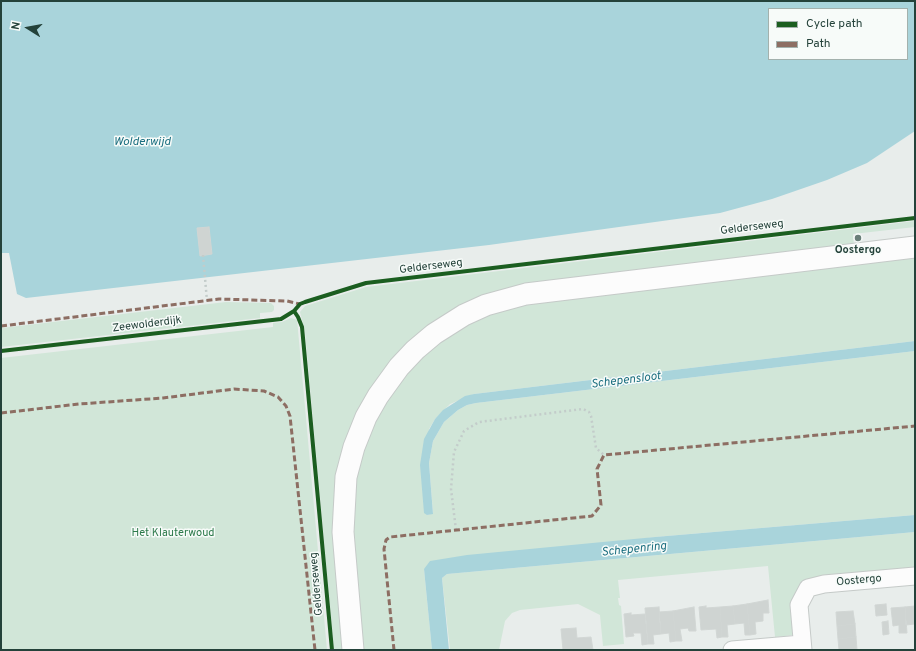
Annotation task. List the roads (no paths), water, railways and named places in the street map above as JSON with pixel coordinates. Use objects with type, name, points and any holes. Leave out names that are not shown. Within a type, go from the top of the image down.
[{"type":"street","points":[[353,650],[343,532],[346,477],[354,447],[366,417],[378,396],[415,350],[434,334],[464,315],[486,305],[526,294],[915,246]]},
{"type":"street","name":"Oostergo","points":[[802,647],[799,605],[805,592],[814,586],[915,576]]},
{"type":"street","points":[[732,650],[802,647]]},
{"type":"water","name":"Wolderwijd","points":[[1,1],[915,1],[915,131],[867,163],[827,180],[772,199],[720,213],[489,245],[26,298],[17,294],[9,253],[1,253]]},
{"type":"water","name":"Schepensloot","points":[[915,341],[915,351],[467,405],[458,410],[444,422],[433,441],[429,463],[433,514],[427,515],[424,513],[420,465],[424,439],[435,419],[443,410],[465,396]]},
{"type":"water","name":"Schepenring","points":[[915,515],[915,532],[447,574],[442,578],[449,650],[432,650],[424,569],[430,561],[467,555],[655,537]]},
{"type":"place","name":"Oostergo","points":[[858,238]]},
{"type":"park label","name":"Het Klauterwoud","points":[[173,534]]}]
